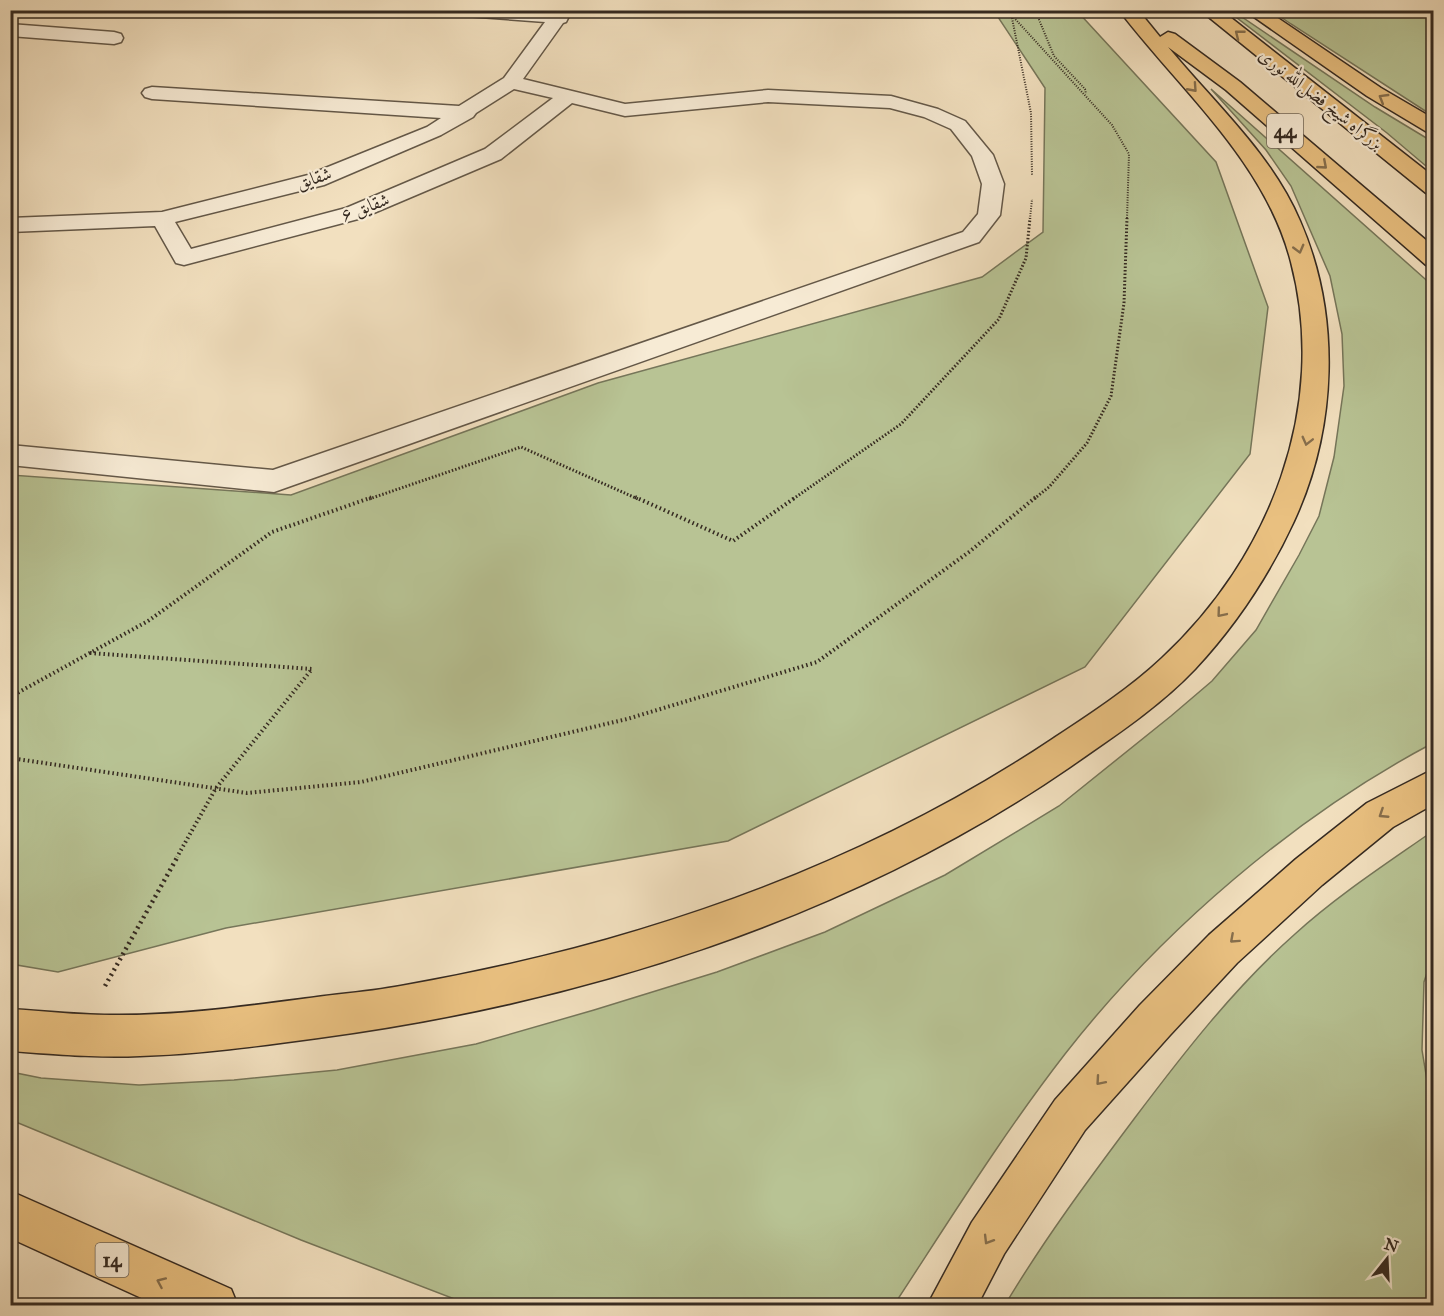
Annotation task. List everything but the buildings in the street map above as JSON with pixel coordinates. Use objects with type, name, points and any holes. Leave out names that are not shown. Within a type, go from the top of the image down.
[{"type":"highway","name":"44","points":[[1129,10],[1233,86],[1434,260]]},
{"type":"highway","points":[[10,1030],[120,1036],[257,1026],[418,1004],[603,960],[759,909],[873,863],[984,805],[1040,769],[1131,703],[1181,661],[1233,599],[1265,549],[1296,484],[1311,424],[1318,368],[1314,302],[1295,233],[1271,184],[1247,149],[1129,10]]},
{"type":"highway","name":"بزرگراه شیخ فضل‌الله نوری","points":[[1209,10],[1434,188]]},
{"type":"highway","points":[[1253,10],[1374,92],[1434,128]]},
{"type":"highway","points":[[951,1305],[988,1238],[1070,1115],[1155,1020],[1223,949],[1309,872],[1380,815],[1434,785]]},
{"type":"highway","name":"14","points":[[10,1214],[214,1305]]},
{"type":"street","points":[[452,10],[561,14]]},
{"type":"street","name":"شقایق","points":[[10,225],[162,219],[316,180],[434,131],[511,82],[561,14]]},
{"type":"street","points":[[10,30],[114,38]]},
{"type":"street","points":[[10,455],[274,481],[971,237],[989,216],[993,184],[982,155],[958,125],[932,113],[891,102],[768,96],[625,110],[511,82]]},
{"type":"street","points":[[152,93],[466,112]]},
{"type":"street","name":"شقایق ۶","points":[[162,219],[184,258],[354,213],[493,154],[569,96]]},
{"type":"path","points":[[10,758],[247,793],[361,782],[627,718],[817,662],[969,552],[1049,487],[1087,443],[1112,396],[1124,303],[1129,154],[1112,125],[1086,94],[1007,10]]},
{"type":"path","points":[[1035,10],[1054,56],[1085,89],[1086,94]]},
{"type":"path","points":[[1012,15],[1019,62],[1031,113],[1032,180]]},
{"type":"path","points":[[10,697],[148,621],[272,532],[521,447],[733,541],[901,424],[999,319],[1026,258],[1033,192]]},
{"type":"path","points":[[89,653],[312,669],[216,788],[105,986]]},
{"type":"green space","points":[[994,11],[1077,11],[1216,162],[1268,307],[1250,454],[1085,667],[728,841],[226,928],[58,972],[11,964],[11,475],[291,495],[598,383],[982,277],[1043,232],[1045,88]]},
{"type":"green space","points":[[1228,11],[1233,11],[1375,107],[1433,142],[1433,172],[1387,133]]},
{"type":"green space","points":[[1272,11],[1433,11],[1433,116],[1291,24]]},
{"type":"green space","points":[[1211,89],[1433,286],[1433,743],[1382,772],[1281,841],[1187,921],[1144,964],[1103,1008],[1042,1084],[894,1305],[470,1305],[301,1240],[11,1120],[11,1072],[41,1078],[139,1085],[234,1080],[337,1070],[476,1044],[717,972],[825,932],[945,875],[1059,806],[1212,681],[1256,630],[1319,516],[1334,457],[1344,386],[1342,334],[1330,276],[1291,186],[1266,150]]},
{"type":"green space","points":[[1433,831],[1433,955],[1424,982],[1422,1050],[1434,1123],[1433,1305],[1005,1305],[1100,1164],[1171,1070],[1230,999],[1311,920],[1362,880]]}]
